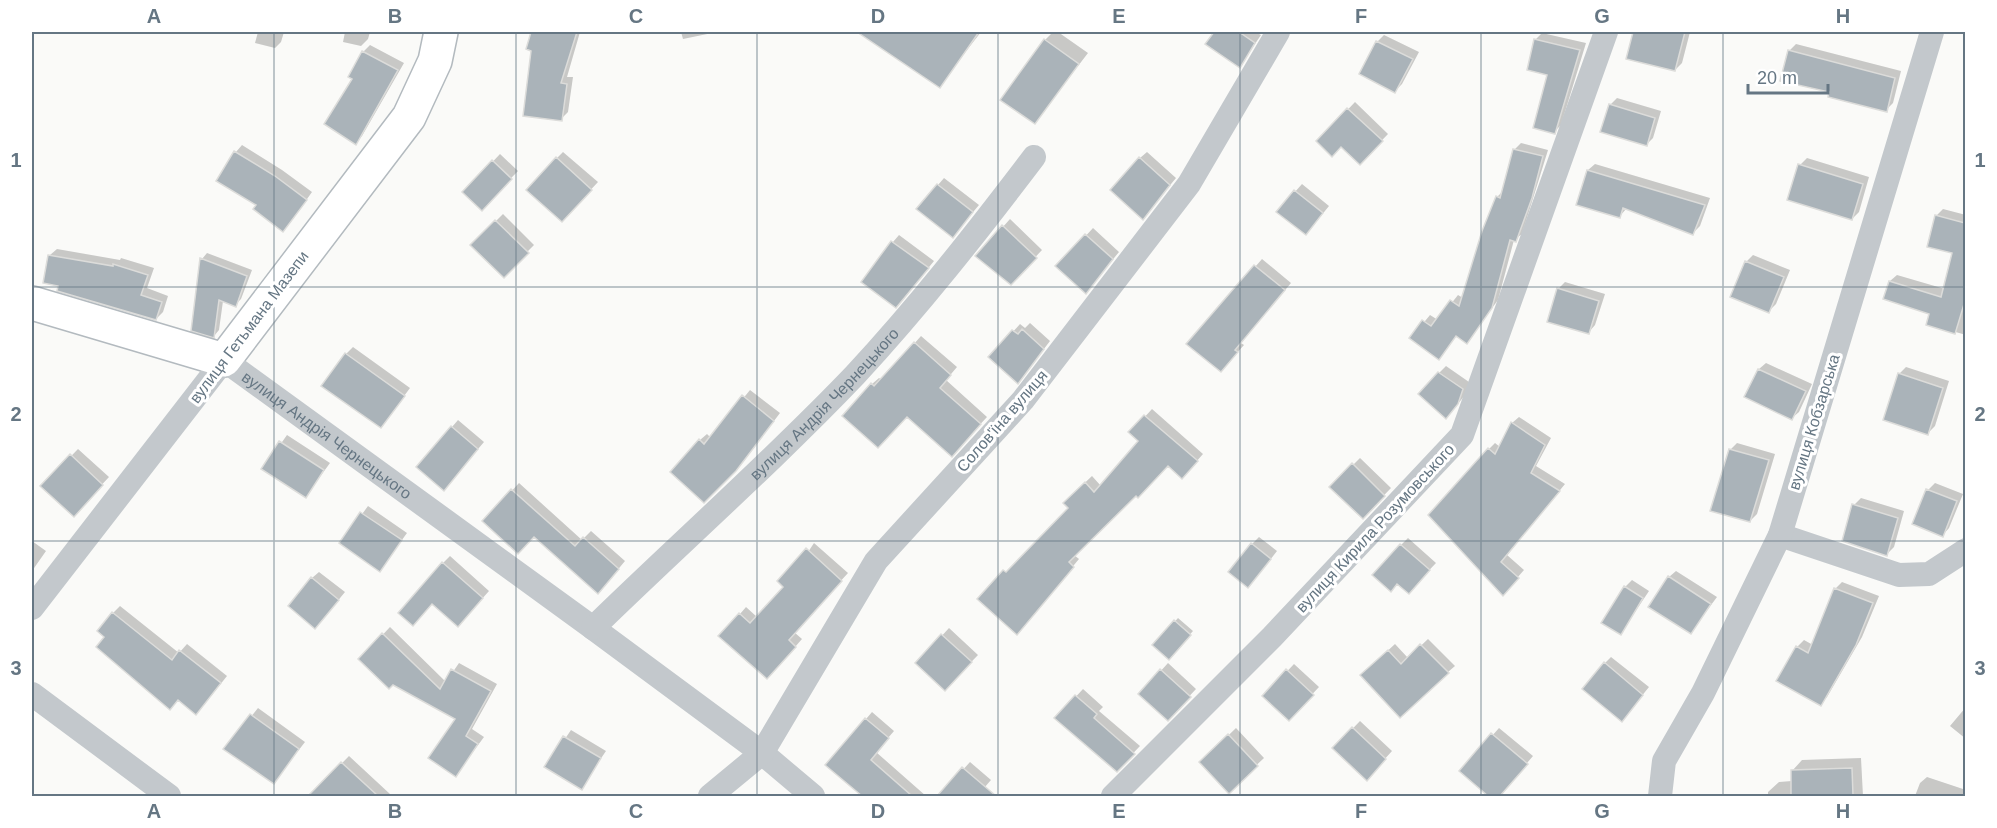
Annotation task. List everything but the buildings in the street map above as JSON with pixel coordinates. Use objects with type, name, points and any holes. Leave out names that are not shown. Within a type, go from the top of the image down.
[{"type":"street","name":"вулиця Гетьмана Мазепи","points":[[32,608],[409,117],[435,61],[441,32]]},
{"type":"street","name":"Солов'їна вулиця","points":[[710,796],[762,753],[876,561],[1023,400],[1189,184],[1278,32]]},
{"type":"street","name":"вулиця Кирила Розумовського","points":[[1113,796],[1272,637],[1462,435],[1606,32]]},
{"type":"street","name":"вулиця Кобзарська","points":[[1660,796],[1664,760],[1703,693],[1780,535],[1932,32]]},
{"type":"street","name":"вулиця Андрія Чернецького","points":[[593,628],[750,480],[855,374],[945,273],[1034,157]]},
{"type":"street","name":"вулиця Андрія Чернецького","points":[[32,303],[224,360],[762,753],[813,796]]},
{"type":"street","points":[[1780,535],[1899,575],[1929,574],[1965,550]]},
{"type":"street","points":[[32,694],[169,796]]}]
